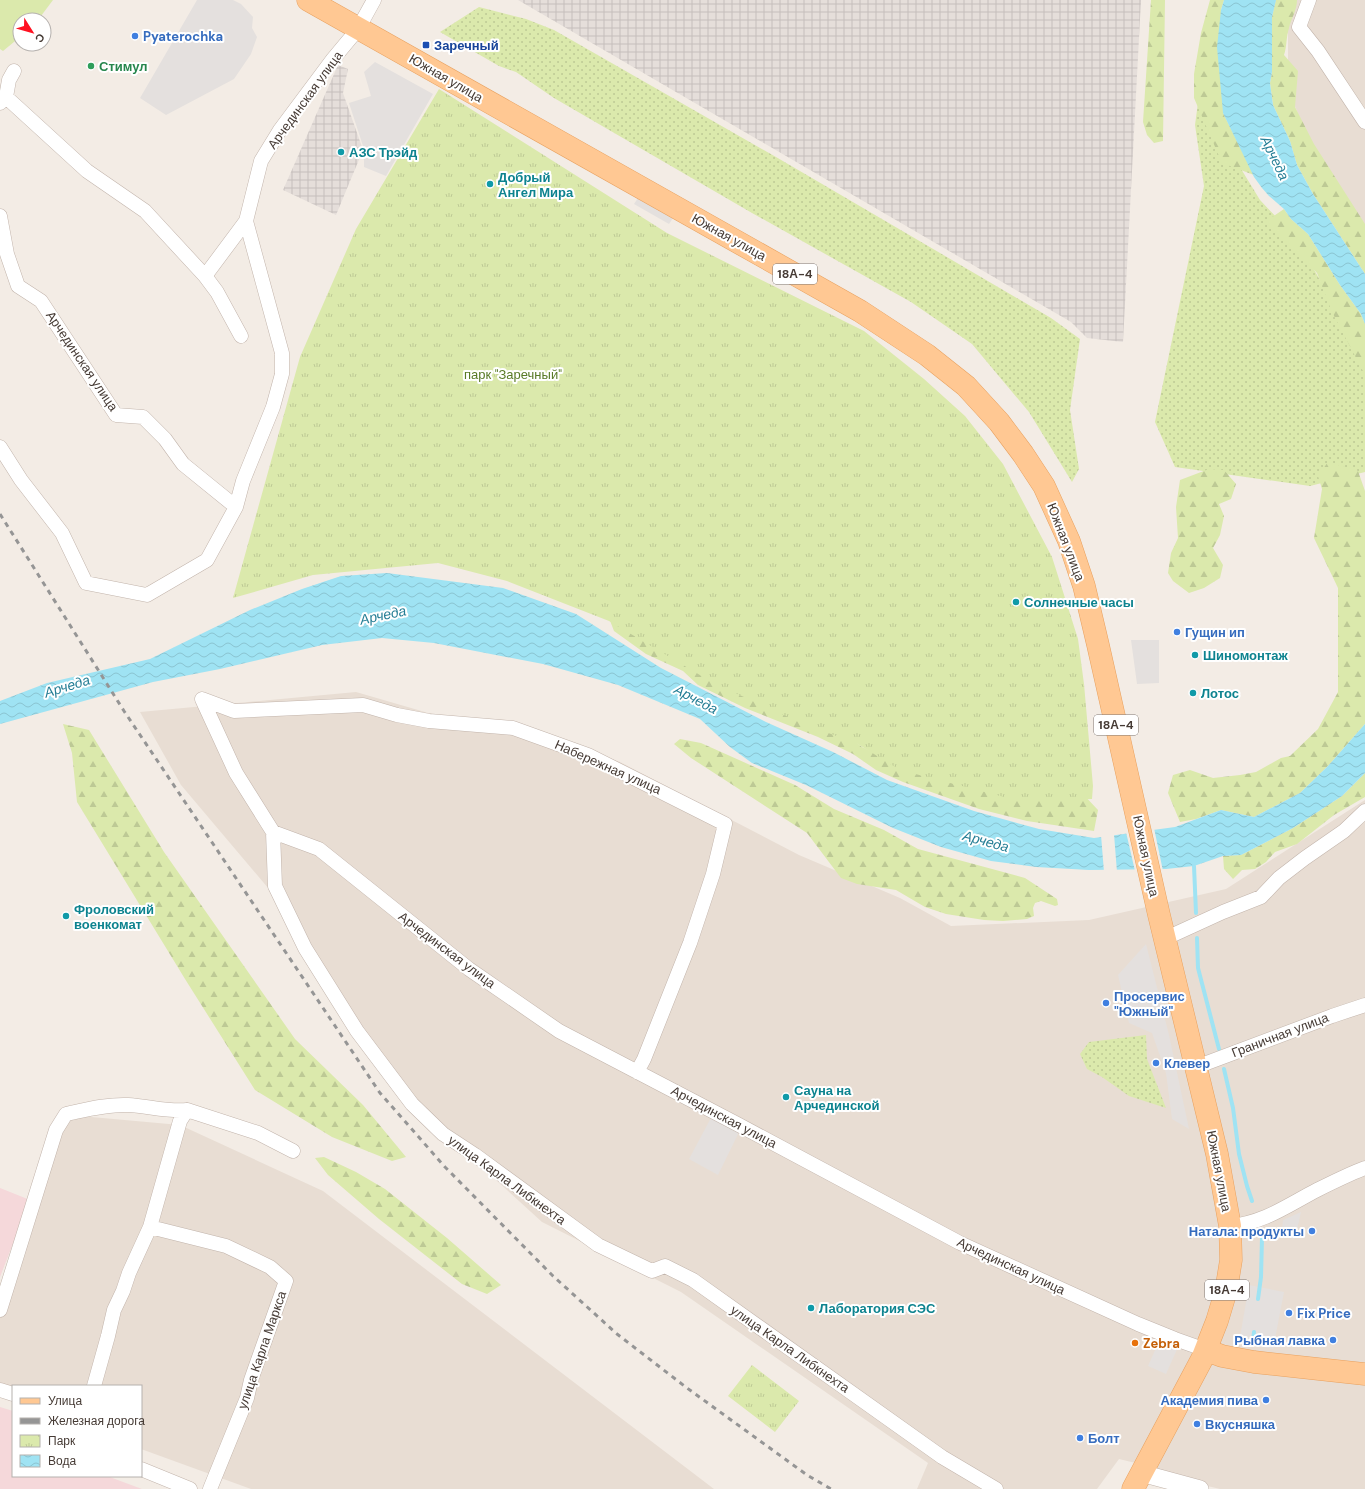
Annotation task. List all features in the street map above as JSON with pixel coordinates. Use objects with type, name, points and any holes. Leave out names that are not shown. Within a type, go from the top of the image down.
[{"type":"main road","name":"18А-4","points":[[308,0],[358,28]]},
{"type":"main road","name":"Южная улица","points":[[358,28],[860,311],[927,355],[966,386],[999,422],[1023,454],[1044,486],[1069,541],[1084,586],[1135,805],[1158,915],[1217,1154],[1230,1226],[1231,1260],[1226,1291],[1217,1321],[1202,1359],[1137,1481]]},
{"type":"main road","points":[[1206,1350],[1222,1356],[1254,1362],[1365,1374]]},
{"type":"street","name":"Арчединская улица","points":[[205,276],[246,221],[265,154],[280,130],[358,28],[374,0]]},
{"type":"street","points":[[1309,0],[1299,26],[1318,51],[1365,122]]},
{"type":"street","points":[[14,71],[9,80],[3,100],[87,171],[145,211],[218,292],[241,336]]},
{"type":"street","name":"Арчединская улица","points":[[0,216],[7,254],[18,286],[41,301],[116,415],[143,417],[165,439],[183,464],[236,507]]},
{"type":"street","points":[[0,447],[21,480],[62,534],[86,583],[147,595],[207,560],[236,507],[243,480],[273,407],[282,374],[282,353],[246,221]]},
{"type":"street","name":"улица Карла Либкнехта","points":[[202,699],[236,773],[273,832],[275,886],[305,948],[362,1037],[412,1104],[443,1134],[476,1155],[598,1245],[652,1271],[665,1266],[693,1280],[942,1457],[996,1489]]},
{"type":"street","name":"Набережная улица","points":[[202,699],[234,711],[363,705],[429,721],[513,728],[588,756],[725,824],[713,874],[690,943],[644,1059],[637,1072]]},
{"type":"street","points":[[1164,939],[1223,912],[1261,898],[1279,878],[1344,831],[1365,810]]},
{"type":"street","name":"Арчединская улица","points":[[273,832],[319,849],[475,973],[559,1031],[960,1243],[1138,1324],[1206,1350]]},
{"type":"street","name":"Граничная улица","points":[[1196,1068],[1332,1016],[1365,1005]]},
{"type":"street","points":[[0,1310],[56,1130],[66,1114],[126,1104],[175,1111],[187,1110],[258,1133],[293,1151]]},
{"type":"street","points":[[94,1385],[114,1310],[150,1227],[180,1121],[187,1110]]},
{"type":"street","points":[[1230,1226],[1246,1225],[1274,1214],[1317,1190],[1365,1168]]},
{"type":"street","name":"улица Карла Маркса","points":[[150,1227],[226,1246],[270,1267],[286,1281],[246,1398],[210,1489]]},
{"type":"street","points":[[0,1390],[12,1394]]},
{"type":"street","points":[[142,1469],[190,1489]]},
{"type":"street","points":[[1137,1481],[1200,1489]]},
{"type":"shaded area","points":[[197,0],[233,0],[241,4],[253,17],[252,28],[257,37],[251,54],[234,79],[166,115],[140,98]]},
{"type":"shaded area","points":[[518,0],[1141,0],[1123,342],[1087,338],[1071,322]]},
{"type":"shaded area","points":[[1266,0],[1365,0],[1365,236],[1320,165],[1288,90],[1288,34]]},
{"type":"shaded area","points":[[375,62],[433,94],[386,176],[364,167],[364,149],[349,103],[371,96],[364,72]]},
{"type":"shaded area","points":[[338,65],[348,69],[343,93],[363,150],[336,215],[283,190]]},
{"type":"shaded area","points":[[638,198],[673,218],[669,224],[634,204]]},
{"type":"shaded area","points":[[1131,640],[1159,640],[1159,683],[1137,684]]},
{"type":"shaded area","points":[[356,692],[449,719],[514,721],[620,762],[799,855],[900,898],[951,926],[1089,920],[1226,889],[1365,800],[1365,1489],[1220,1489],[1146,1471],[1148,1466],[1119,1459],[1097,1489],[917,1489],[928,1463],[681,1292],[542,1222],[416,1107],[274,895],[181,785],[140,712]]},
{"type":"shaded area","points":[[1146,944],[1169,1035],[1189,1129],[1172,1119],[1166,1073],[1152,1033],[1129,1023],[1118,975]]},
{"type":"shaded area","points":[[58,1114],[180,1125],[323,1191],[714,1489],[251,1489],[142,1449],[142,1385],[12,1385],[12,1396],[0,1390],[0,1290]]},
{"type":"shaded area","points":[[713,1114],[741,1128],[718,1175],[689,1159]]},
{"type":"shaded area","points":[[0,1188],[30,1200],[0,1277]]},
{"type":"shaded area","points":[[1301,1212],[1295,1239],[1281,1236],[1283,1220]]},
{"type":"shaded area","points":[[1249,1285],[1284,1292],[1273,1349],[1239,1343]]},
{"type":"shaded area","points":[[1161,1337],[1179,1345],[1166,1374],[1148,1366]]},
{"type":"shaded area","points":[[0,1407],[12,1411],[12,1477],[110,1477],[142,1489],[0,1489]]},
{"type":"green space","points":[[0,0],[53,0],[44,12],[12,12],[12,44],[3,51],[0,49]]},
{"type":"green space","points":[[1151,0],[1165,0],[1163,141],[1154,143],[1147,135],[1143,122]]},
{"type":"green space","points":[[1210,0],[1224,0],[1221,10],[1223,113],[1254,175],[1222,163],[1194,98],[1194,74],[1201,33]]},
{"type":"green space","points":[[1276,0],[1297,0],[1288,31],[1284,55],[1298,71],[1295,107],[1314,144],[1365,224],[1365,274],[1313,194],[1297,165],[1290,141],[1273,105],[1270,83],[1272,72],[1272,17]]},
{"type":"green space","points":[[479,7],[526,19],[554,30],[776,157],[1051,318],[1080,339],[1070,410],[1079,469],[1072,482],[1029,412],[972,344],[911,302],[752,213],[554,98],[516,72],[499,66],[440,32]]},
{"type":"green space","points":[[1202,73],[1235,159],[1260,200],[1296,238],[1365,359],[1365,472],[1310,486],[1175,467],[1155,422],[1204,186],[1195,125]]},
{"type":"green space","name":"парк \"Заречный\"","points":[[439,89],[667,233],[864,331],[924,379],[965,416],[1003,464],[1052,557],[1078,639],[1084,684],[1093,786],[1092,799],[1057,800],[1008,798],[900,770],[856,743],[806,725],[715,684],[609,621],[507,581],[438,563],[313,575],[233,598],[300,357],[356,229]]},
{"type":"green space","points":[[1284,209],[1291,219],[1308,234],[1340,285],[1361,314],[1365,324],[1365,375],[1332,312],[1317,273],[1265,222]]},
{"type":"green space","points":[[1328,462],[1358,471],[1365,491],[1365,724],[1328,766],[1300,793],[1254,817],[1221,810],[1196,819],[1180,822],[1168,793],[1173,775],[1190,770],[1213,778],[1240,775],[1256,772],[1281,758],[1290,756],[1318,729],[1338,692],[1338,588],[1314,538],[1322,489],[1318,476]]},
{"type":"green space","points":[[1209,469],[1224,470],[1236,484],[1231,499],[1219,504],[1224,516],[1220,535],[1213,548],[1223,565],[1220,578],[1204,588],[1189,593],[1173,581],[1168,573],[1171,553],[1178,538],[1176,507],[1180,480]]},
{"type":"green space","points":[[609,618],[828,720],[862,747],[918,773],[1082,793],[1098,810],[1094,831],[1027,821],[979,809],[903,782],[876,770],[853,754],[818,737],[745,708],[698,685],[683,671],[646,654],[614,631]]},
{"type":"green space","points":[[63,724],[89,730],[164,852],[295,1039],[363,1105],[406,1157],[392,1161],[332,1137],[255,1090],[77,802],[72,753]]},
{"type":"green space","points":[[680,739],[701,743],[795,785],[834,809],[884,830],[918,849],[1025,878],[1057,899],[1058,905],[1055,906],[1041,901],[1035,903],[1033,908],[1034,916],[1027,919],[1003,921],[984,920],[946,914],[925,907],[896,890],[857,884],[841,878],[807,833],[691,758],[674,744]]},
{"type":"green space","points":[[1365,773],[1365,797],[1334,815],[1297,844],[1275,852],[1266,862],[1255,869],[1242,870],[1233,879],[1224,869],[1223,856],[1241,855],[1293,828],[1342,796]]},
{"type":"green space","points":[[1146,1035],[1147,1059],[1166,1108],[1129,1096],[1102,1077],[1087,1069],[1080,1054],[1089,1042]]},
{"type":"green space","points":[[324,1157],[356,1172],[385,1189],[447,1238],[501,1285],[487,1294],[462,1284],[379,1219],[328,1175],[315,1158]]},
{"type":"green space","points":[[752,1365],[799,1401],[775,1432],[728,1396]]},
{"type":"water","name":"Арчеда","points":[[1224,0],[1276,0],[1272,17],[1272,72],[1270,83],[1273,105],[1290,141],[1297,165],[1313,194],[1365,274],[1365,324],[1361,314],[1340,285],[1308,234],[1269,196],[1254,177],[1223,113],[1217,47],[1221,10]]},
{"type":"water","name":"Арчеда","points":[[387,573],[503,588],[576,614],[661,668],[766,722],[833,752],[887,780],[974,811],[1039,829],[1094,838],[1175,827],[1221,810],[1254,817],[1300,793],[1328,766],[1365,724],[1365,773],[1342,796],[1293,828],[1241,855],[1223,856],[1194,866],[1166,869],[1089,870],[1036,867],[991,861],[941,847],[893,828],[806,785],[752,763],[730,747],[700,719],[618,685],[543,664],[434,643],[382,638],[322,645],[220,669],[153,682],[0,724],[0,701],[47,683],[150,659],[250,610],[302,589],[341,576]]},
{"type":"pier","points":[[1154,828],[1163,871],[1135,871],[1126,832]]},
{"type":"pier","points":[[1114,834],[1117,872],[1104,872],[1101,835]]},
{"type":"waterway","points":[[1194,866],[1196,913]]},
{"type":"waterway","points":[[1197,938],[1198,968],[1219,1049]]},
{"type":"waterway","points":[[1224,1069],[1233,1108],[1239,1154],[1252,1201]]},
{"type":"waterway","points":[[1258,1299],[1261,1277],[1262,1238]]},
{"type":"waterway","points":[[1253,1341],[1254,1332]]},
{"type":"railway","points":[[0,514],[124,711],[380,1093],[445,1167],[553,1276],[617,1334],[687,1388],[807,1475],[831,1489]]},
{"type":"place","name":"Pyaterochka","points":[[135,36]]},
{"type":"place","name":"Заречный","points":[[426,45]]},
{"type":"place","name":"Стимул","points":[[91,66]]},
{"type":"place","name":"АЗС Трэйд","points":[[341,152]]},
{"type":"place","name":"Добрый Ангел Мира","points":[[490,184]]},
{"type":"place","name":"Солнечные часы","points":[[1016,602]]},
{"type":"place","name":"Гущин ип","points":[[1177,632]]},
{"type":"place","name":"Шиномонтаж","points":[[1195,655]]},
{"type":"place","name":"Лотос","points":[[1193,693]]},
{"type":"place","name":"Фроловский военкомат","points":[[66,916]]},
{"type":"place","name":"Просервис \"Южный\"","points":[[1106,1003]]},
{"type":"place","name":"Клевер","points":[[1156,1063]]},
{"type":"place","name":"Сауна на Арчединской","points":[[786,1097]]},
{"type":"place","name":"Натала: продукты","points":[[1312,1231]]},
{"type":"place","name":"Лаборатория СЭС","points":[[811,1308]]},
{"type":"place","name":"Fix Price","points":[[1289,1313]]},
{"type":"place","name":"Рыбная лавка","points":[[1333,1340]]},
{"type":"place","name":"Zebra","points":[[1135,1343]]},
{"type":"place","name":"Академия пива","points":[[1266,1400]]},
{"type":"place","name":"Вкусняшка","points":[[1197,1424]]},
{"type":"place","name":"Болт","points":[[1080,1438]]}]
